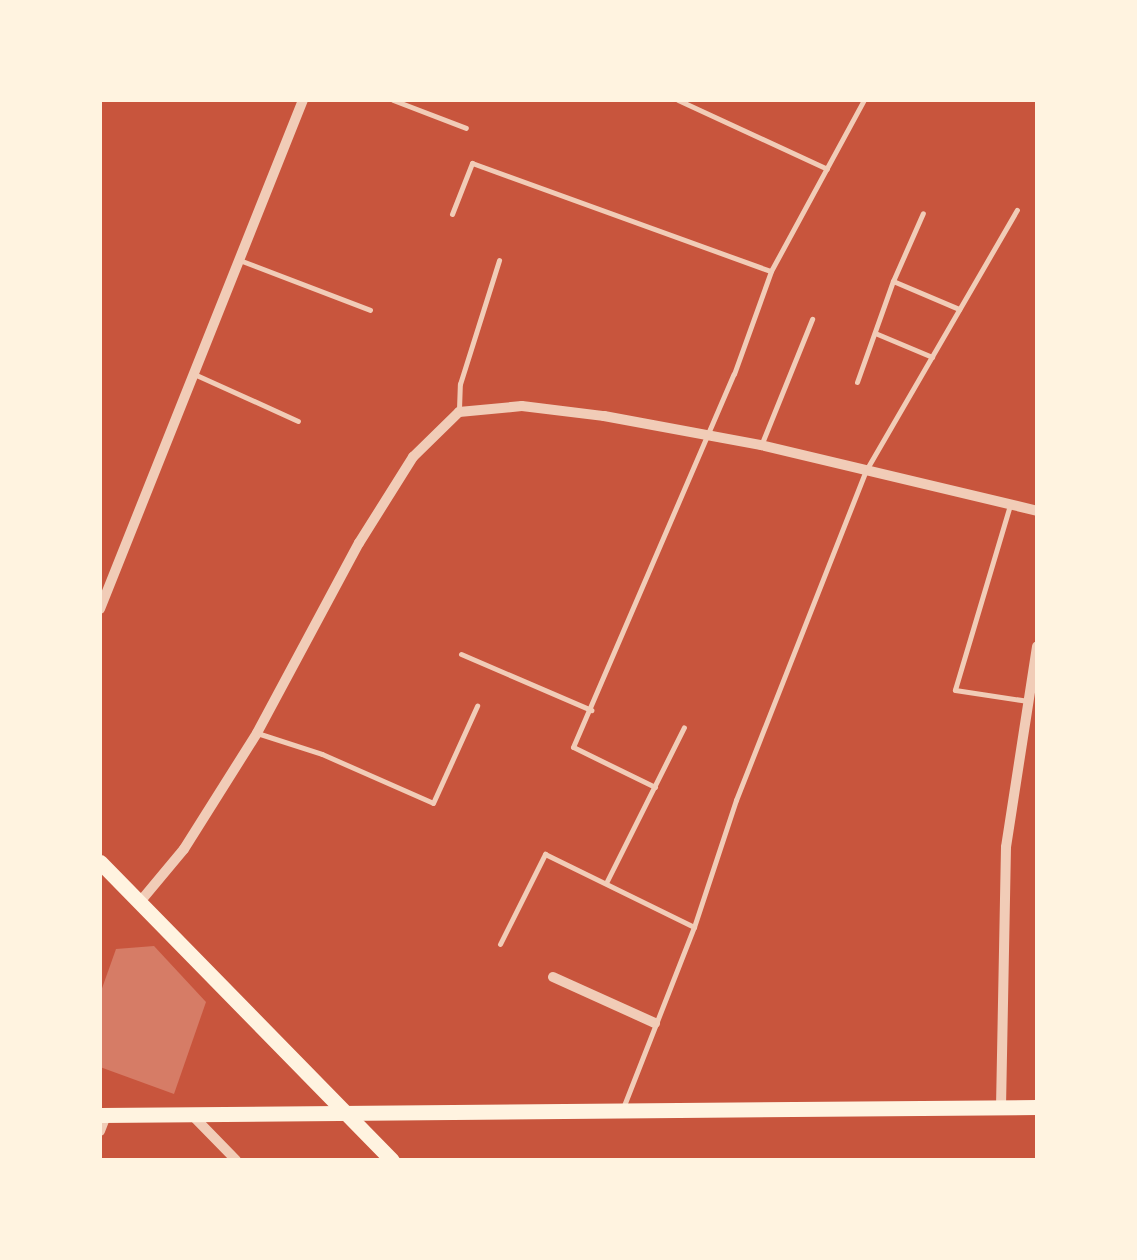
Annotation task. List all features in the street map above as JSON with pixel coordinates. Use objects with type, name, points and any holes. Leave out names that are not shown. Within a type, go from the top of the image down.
[{"type":"main road","points":[[100,862],[392,1160]]},
{"type":"main road","points":[[102,1120],[348,1112],[1037,1107]]},
{"type":"street","points":[[100,609],[303,100]]},
{"type":"street","points":[[139,903],[184,849],[257,733],[359,543],[413,457],[459,412],[522,406],[761,445],[1037,511]]},
{"type":"street","points":[[1001,1107],[1006,848],[1037,646]]},
{"type":"street","points":[[553,977],[655,1023]]},
{"type":"street","points":[[193,1116],[236,1160]]},
{"type":"lane","points":[[393,100],[466,128]]},
{"type":"lane","points":[[678,100],[827,168]]},
{"type":"lane","points":[[655,788],[573,747],[707,436],[771,272],[864,100]]},
{"type":"lane","points":[[452,214],[472,163],[771,272]]},
{"type":"lane","points":[[622,1110],[694,927],[736,800],[865,472],[1017,210]]},
{"type":"lane","points":[[857,382],[893,281],[923,214]]},
{"type":"lane","points":[[239,260],[370,310]]},
{"type":"lane","points":[[459,412],[460,384],[499,260]]},
{"type":"lane","points":[[893,281],[960,309]]},
{"type":"lane","points":[[761,445],[812,319]]},
{"type":"lane","points":[[875,333],[932,357]]},
{"type":"lane","points":[[194,374],[298,421]]},
{"type":"lane","points":[[1010,504],[955,690],[1028,701]]},
{"type":"lane","points":[[460,654],[591,710]]},
{"type":"lane","points":[[257,733],[322,754],[433,803],[476,706]]},
{"type":"lane","points":[[606,883],[684,728]]},
{"type":"lane","points":[[500,944],[546,854],[694,927]]},
{"type":"building","points":[[154,946],[206,1002],[174,1094],[100,1067],[100,994],[116,949]]}]
